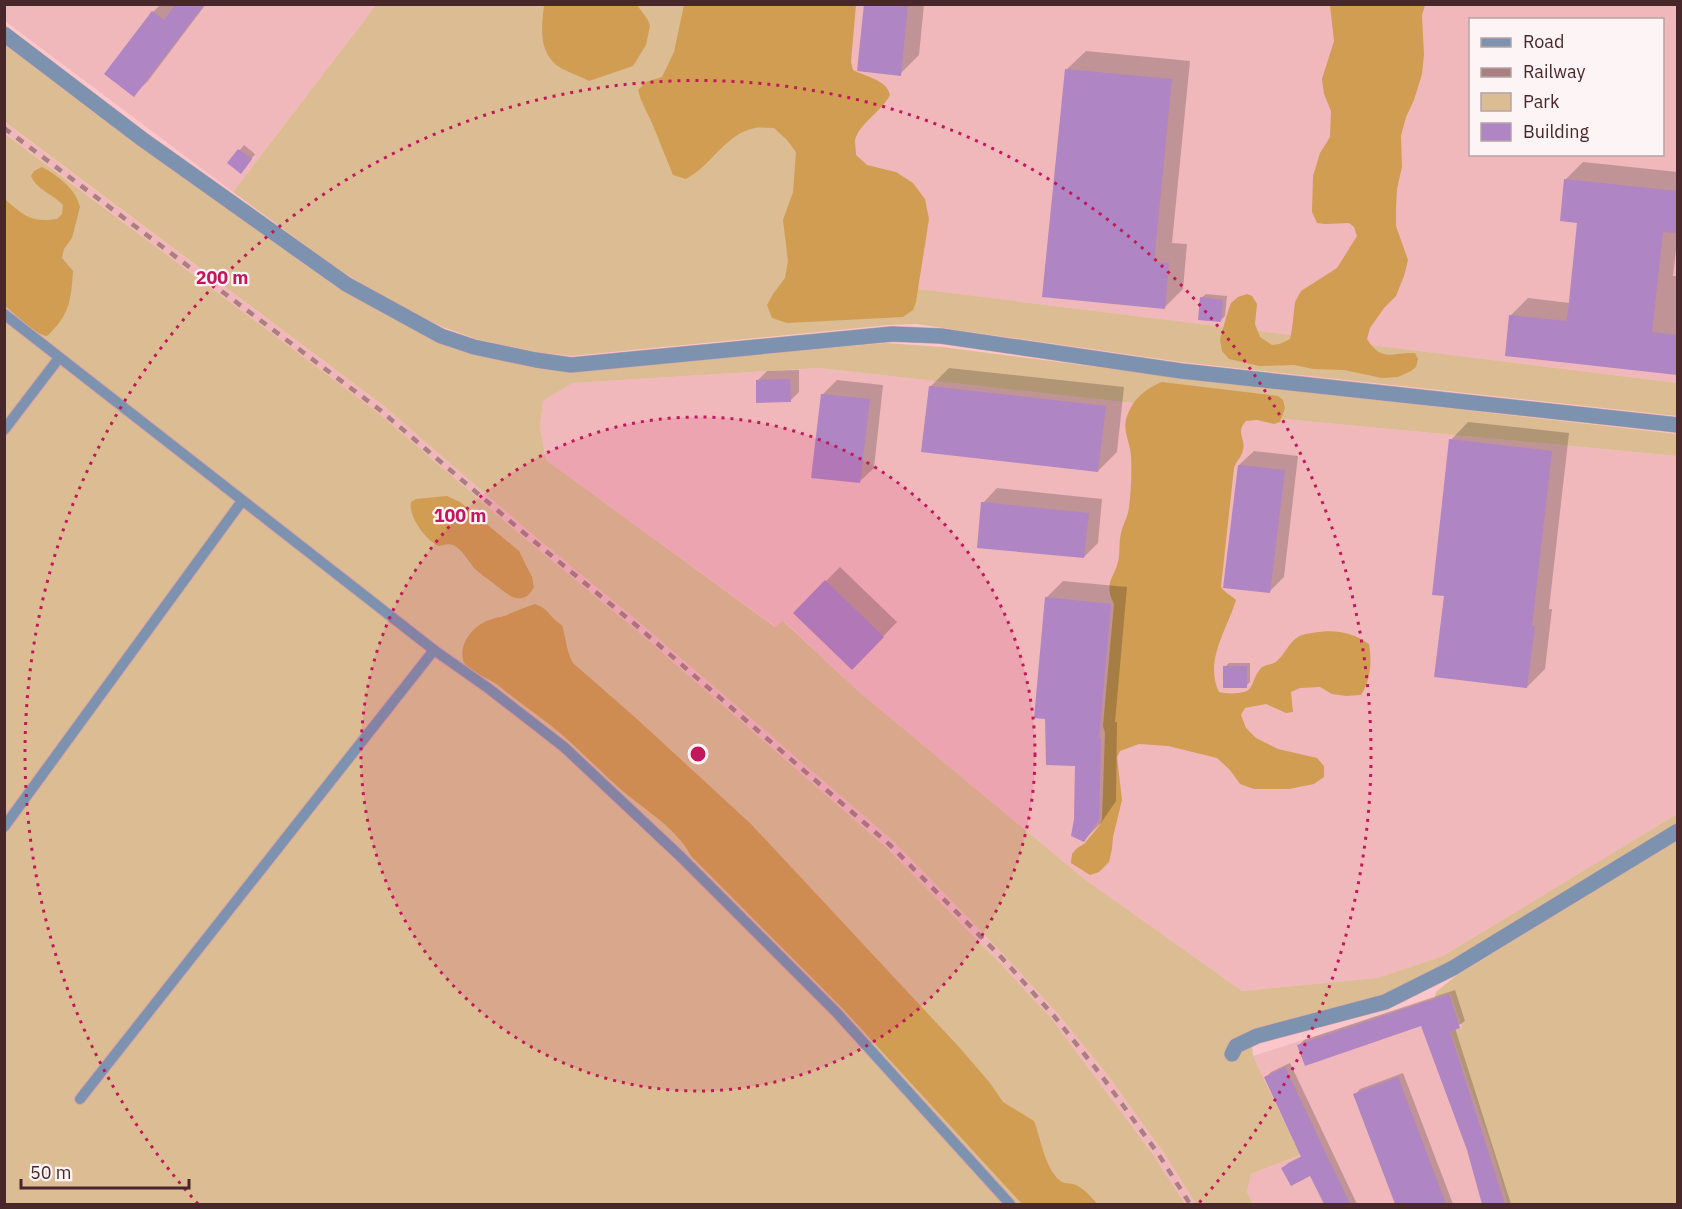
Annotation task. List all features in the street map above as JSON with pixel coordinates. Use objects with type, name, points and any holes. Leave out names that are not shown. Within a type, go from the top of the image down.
[{"type":"street","points":[[4,34],[142,139],[346,284],[441,336],[474,347],[571,365],[892,334],[941,336],[1180,372],[1677,425]]},
{"type":"street","points":[[1232,1054],[1236,1046],[1257,1036],[1385,1002],[1423,984],[1677,831]]},
{"type":"lane","points":[[4,314],[434,650],[488,688],[564,747],[681,857],[836,1012],[1010,1204]]},
{"type":"lane","points":[[4,430],[58,358]]},
{"type":"lane","points":[[4,827],[242,501]]},
{"type":"lane","points":[[80,1099],[434,650]]},
{"type":"shaded area","points":[[4,5],[376,5],[233,192],[5,21]]},
{"type":"shaded area","points":[[544,5],[637,5],[650,26],[646,45],[633,66],[589,81],[555,64],[546,51],[542,36]]},
{"type":"shaded area","points":[[684,5],[856,5],[851,62],[853,70],[880,82],[890,95],[857,134],[856,155],[867,165],[896,172],[913,183],[925,199],[929,219],[913,310],[903,317],[787,323],[772,318],[767,305],[785,278],[788,261],[783,220],[793,192],[796,152],[774,128],[755,128],[736,136],[686,179],[673,175],[638,90],[646,82],[662,77],[674,52]]},
{"type":"shaded area","points":[[828,5],[1677,5],[1677,383],[796,274]]},
{"type":"shaded area","points":[[1330,5],[1425,5],[1422,15],[1424,55],[1422,74],[1401,136],[1402,167],[1397,189],[1396,226],[1408,260],[1396,296],[1370,328],[1367,339],[1383,354],[1415,353],[1418,359],[1416,367],[1398,377],[1382,378],[1344,370],[1313,369],[1294,365],[1259,366],[1229,359],[1222,351],[1220,339],[1231,303],[1247,294],[1252,296],[1257,304],[1255,324],[1260,337],[1272,345],[1290,339],[1295,302],[1301,291],[1337,268],[1357,236],[1354,227],[1349,223],[1317,223],[1312,212],[1313,176],[1320,153],[1330,137],[1331,111],[1324,94],[1322,79],[1334,41]]},
{"type":"shaded area","points":[[4,122],[384,406],[893,841],[1058,1014],[1106,1073],[1164,1153],[1196,1204],[1185,1204],[1154,1156],[1051,1018],[887,848],[634,628],[377,412],[5,133]]},
{"type":"shaded area","points":[[42,167],[60,178],[74,194],[80,207],[72,238],[64,249],[62,258],[73,271],[70,299],[65,314],[47,336],[31,328],[4,305],[5,199],[23,214],[34,219],[57,219],[62,214],[63,205],[37,185],[31,176],[34,171]]},
{"type":"shaded area","points":[[819,368],[1241,415],[1677,456],[1677,814],[1443,956],[1377,978],[1242,991],[1083,878],[858,691],[784,621],[776,627],[546,460],[540,428],[543,401],[571,383]]},
{"type":"shaded area","points":[[1162,382],[1278,396],[1283,400],[1285,408],[1280,422],[1274,424],[1257,420],[1246,421],[1241,429],[1244,446],[1234,468],[1221,587],[1236,600],[1215,657],[1215,680],[1219,692],[1247,691],[1261,668],[1277,661],[1295,639],[1320,632],[1335,631],[1349,634],[1369,644],[1370,671],[1361,695],[1332,694],[1320,687],[1300,688],[1291,692],[1293,712],[1286,713],[1266,704],[1245,708],[1241,715],[1246,728],[1256,738],[1278,749],[1317,758],[1324,766],[1324,777],[1314,784],[1289,789],[1254,789],[1240,784],[1217,758],[1168,746],[1139,744],[1120,751],[1117,757],[1122,800],[1109,862],[1099,872],[1090,875],[1071,863],[1072,854],[1084,844],[1102,820],[1105,733],[1103,726],[1114,604],[1109,589],[1118,563],[1120,536],[1128,511],[1131,488],[1131,456],[1126,421],[1136,399],[1151,387]]},
{"type":"shaded area","points":[[447,496],[460,502],[519,551],[532,577],[534,587],[529,594],[519,598],[509,595],[477,571],[456,547],[449,544],[439,546],[424,534],[412,514],[411,502],[416,499]]},
{"type":"shaded area","points":[[535,604],[562,625],[567,649],[573,663],[751,824],[959,1047],[1003,1102],[1034,1121],[1044,1154],[1056,1177],[1062,1182],[1079,1186],[1097,1204],[1022,1204],[842,1008],[691,856],[670,829],[625,793],[553,728],[495,683],[465,664],[463,646],[474,629],[486,621]]},
{"type":"shaded area","points":[[1450,993],[1462,1028],[1452,1032],[1508,1204],[1253,1204],[1247,1192],[1251,1174],[1300,1155],[1253,1056]]},
{"type":"green space","points":[[376,5],[828,5],[797,274],[1677,383],[1677,416],[1181,362],[916,324],[571,356],[537,352],[476,339],[405,309],[342,272],[233,192]]},
{"type":"green space","points":[[4,44],[131,140],[335,286],[399,320],[572,370],[886,343],[942,347],[1183,378],[1677,434],[1677,456],[1241,415],[819,368],[572,383],[543,401],[540,428],[546,460],[775,627],[783,621],[858,691],[1083,878],[1242,991],[1377,978],[1443,956],[1677,814],[1677,824],[1421,980],[1384,997],[1250,1032],[1253,1056],[1300,1155],[1251,1174],[1247,1192],[1253,1204],[1196,1204],[1164,1153],[1106,1073],[1058,1014],[893,841],[384,406],[5,122]]},
{"type":"green space","points":[[4,133],[377,412],[634,628],[887,848],[1051,1018],[1154,1156],[1185,1204],[5,1204]]},
{"type":"green space","points":[[1677,840],[1677,1204],[1508,1204],[1451,1032],[1462,1028],[1450,993],[1435,998],[1436,992],[1457,975]]},
{"type":"building","points":[[176,4],[205,4],[134,97],[104,74],[152,11],[164,20]]},
{"type":"building","points":[[864,4],[908,4],[901,76],[857,71]]},
{"type":"building","points":[[1065,69],[1172,79],[1154,262],[1169,263],[1165,309],[1042,297]]},
{"type":"building","points":[[238,149],[252,159],[241,174],[227,163]]},
{"type":"building","points":[[1564,179],[1677,191],[1677,233],[1663,232],[1652,332],[1677,335],[1677,375],[1505,356],[1509,315],[1567,321],[1577,223],[1560,221]]},
{"type":"building","points":[[1200,297],[1223,300],[1221,322],[1198,320]]},
{"type":"building","points":[[790,379],[791,402],[756,403],[756,380]]},
{"type":"building","points":[[929,386],[1106,406],[1098,472],[921,452]]},
{"type":"building","points":[[821,394],[870,399],[860,483],[811,478]]},
{"type":"building","points":[[1449,439],[1552,451],[1527,688],[1434,677],[1444,596],[1432,595]]},
{"type":"building","points":[[1238,465],[1285,470],[1270,593],[1223,588]]},
{"type":"building","points":[[981,502],[1089,513],[1084,558],[977,548]]},
{"type":"building","points":[[825,580],[884,637],[852,670],[793,613]]},
{"type":"building","points":[[1045,597],[1111,604],[1099,738],[1101,738],[1099,820],[1084,842],[1071,836],[1074,819],[1075,766],[1046,765],[1045,719],[1034,718]]},
{"type":"building","points":[[1223,666],[1247,666],[1247,688],[1223,688]]},
{"type":"building","points":[[1449,994],[1460,1028],[1450,1032],[1505,1204],[1482,1204],[1467,1150],[1421,1026],[1305,1066],[1297,1045]]},
{"type":"building","points":[[1285,1067],[1350,1204],[1324,1204],[1310,1176],[1291,1186],[1281,1168],[1301,1157],[1264,1077]]},
{"type":"building","points":[[1398,1077],[1446,1204],[1395,1204],[1353,1094]]},
{"type":"railway","points":[[4,128],[380,410],[637,626],[890,845],[1002,958],[1054,1016],[1101,1075],[1159,1155],[1190,1204]]}]
